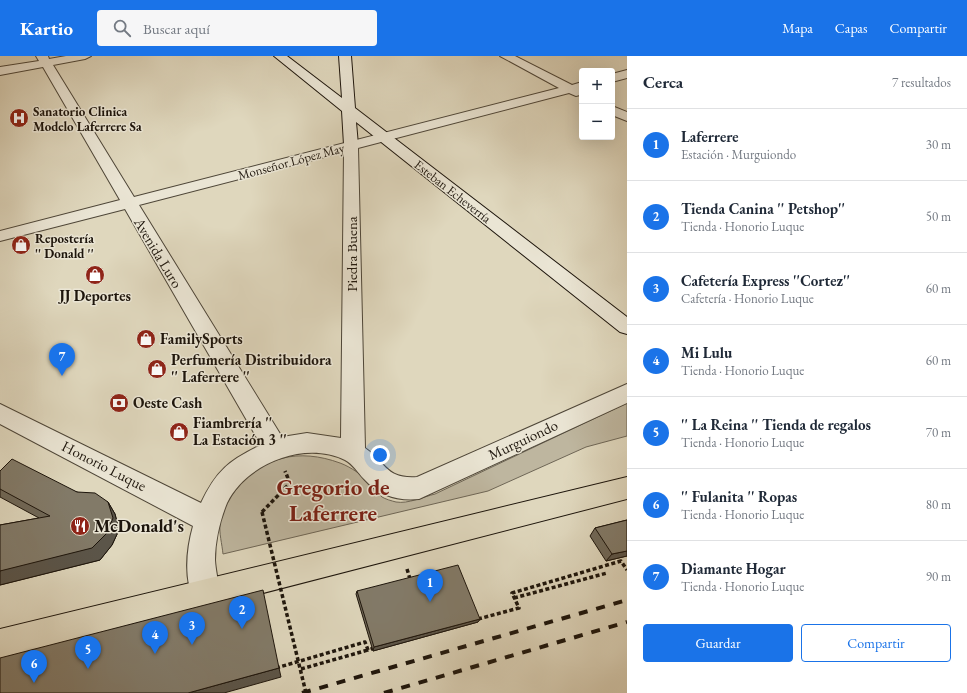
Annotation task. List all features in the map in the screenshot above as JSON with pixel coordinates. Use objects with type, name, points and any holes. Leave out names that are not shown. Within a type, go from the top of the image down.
[{"type":"main road","points":[[0,645],[627,488]]},
{"type":"street","points":[[0,71],[44,59],[85,56]]},
{"type":"street","name":"Esteban Echeverría","points":[[280,56],[627,327]]},
{"type":"street","name":"Piedra Buena","points":[[345,56],[351,145],[353,452]]},
{"type":"street","points":[[506,56],[578,90]]},
{"type":"street","name":"Avenida Luro","points":[[44,59],[129,204],[276,448]]},
{"type":"street","points":[[615,77],[627,74]]},
{"type":"street","name":"Monseñor López May","points":[[0,236],[129,204],[383,136],[578,90]]},
{"type":"street","points":[[615,111],[627,117]]},
{"type":"street","name":"Murguiondo","points":[[353,452],[364,461],[379,480],[404,490],[419,488],[627,393]]},
{"type":"street","name":"Honorio Luque","points":[[0,413],[208,520]]},
{"type":"street","points":[[205,594],[202,558],[208,520],[217,498],[227,480],[249,462],[276,448],[302,442],[327,444],[353,452]]},
{"type":"path","points":[[276,448],[290,483],[262,512],[306,693]]},
{"type":"path","points":[[398,546],[412,585]]},
{"type":"path","points":[[474,620],[519,608],[512,593],[621,561],[627,570]]},
{"type":"path","points":[[514,598],[608,573]]},
{"type":"path","points":[[271,670],[365,642],[368,650]]},
{"type":"path","points":[[301,668],[376,648]]},
{"type":"shaded area","points":[[627,403],[627,436],[586,447],[488,491],[223,554],[220,535],[220,520],[225,506],[235,491],[246,479],[269,463],[282,458],[310,456],[325,458],[340,463],[363,477],[383,498],[396,502],[405,502],[435,494]]},
{"type":"building","name":"McDonald's","points":[[12,459],[77,492],[95,493],[108,502],[113,518],[106,534],[92,548],[0,571],[0,525],[50,516],[0,489],[0,471]]},
{"type":"building","points":[[627,520],[627,551],[612,554],[595,528]]},
{"type":"building","points":[[458,565],[480,619],[374,647],[357,591]]},
{"type":"building","points":[[263,590],[279,668],[188,693],[0,693],[0,658]]},
{"type":"railway","points":[[302,693],[627,600]]},
{"type":"railway","points":[[384,693],[627,622]]},
{"type":"place","name":"Sanatorio Clinica Modelo Laferrere Sa","points":[[19,118]]},
{"type":"place","name":"Repostería '' Donald ''","points":[[21,245]]},
{"type":"place","name":"JJ Deportes","points":[[95,275]]},
{"type":"place","name":"FamilySports","points":[[146,339]]},
{"type":"place","name":"Perfumería Distribuidora '' Laferrere ''","points":[[157,369]]},
{"type":"place","name":"Diamante Hogar","points":[[62,376]]},
{"type":"place","name":"Oeste Cash","points":[[119,403]]},
{"type":"place","name":"Fiambrería '' La Estación 3 ''","points":[[179,432]]},
{"type":"place","name":"McDonald's","points":[[80,526]]},
{"type":"place","name":"Laferrere","points":[[430,602]]},
{"type":"place","name":"Tienda Canina '' Petshop''","points":[[242,629]]},
{"type":"place","name":"Cafetería Express ''Cortez''","points":[[192,645]]},
{"type":"place","name":"Mi Lulu","points":[[155,654]]},
{"type":"place","name":"'' La Reina '' Tienda de regalos","points":[[88,669]]},
{"type":"place","name":"'' Fulanita '' Ropas","points":[[34,683]]},
{"type":"district","name":"Gregorio de Laferrere","points":[[333,500]]}]
